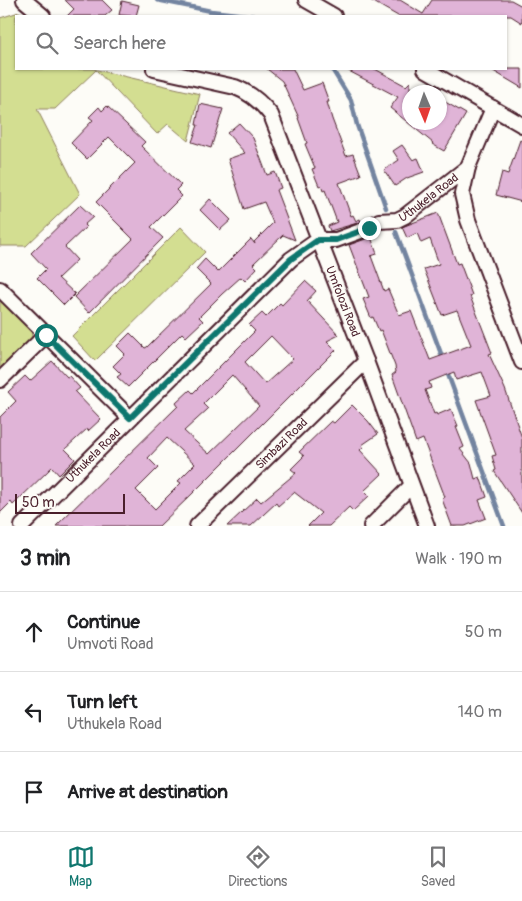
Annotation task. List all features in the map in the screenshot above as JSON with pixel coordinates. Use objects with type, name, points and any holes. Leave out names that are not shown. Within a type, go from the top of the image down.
[{"type":"street","points":[[24,0],[42,15]]},
{"type":"street","points":[[309,1],[332,15]]},
{"type":"street","name":"Umfolozi Road","points":[[158,70],[235,87],[248,92],[261,102],[271,115],[366,361],[427,526]]},
{"type":"street","points":[[427,70],[522,125]]},
{"type":"street","name":"Uthukela Road","points":[[22,526],[291,259],[318,240],[336,240],[369,228],[379,221],[402,219],[468,167],[493,108]]},
{"type":"street","points":[[468,167],[462,194],[468,220],[522,362]]},
{"type":"street","points":[[0,289],[130,418]]},
{"type":"street","points":[[0,380],[46,335]]},
{"type":"street","name":"Simbazi Road","points":[[197,526],[366,361]]},
{"type":"street","points":[[370,526],[411,486]]},
{"type":"green space","points":[[19,12],[24,15],[15,15],[15,70],[96,70],[55,109],[37,109],[80,194],[26,246],[0,246],[0,18]]},
{"type":"green space","points":[[96,70],[200,94],[188,141],[168,124],[157,134]]},
{"type":"green space","points":[[181,227],[205,252],[95,361],[72,336]]},
{"type":"green space","points":[[0,298],[31,329],[32,336],[30,342],[0,371]]},
{"type":"building","points":[[65,0],[102,0],[112,10],[106,15],[68,15],[74,9]]},
{"type":"building","points":[[370,0],[400,0],[423,14],[432,0],[511,0],[522,6],[522,23],[507,15],[396,15]]},
{"type":"building","points":[[122,1],[139,5],[136,15],[119,15]]},
{"type":"building","points":[[522,69],[522,88],[492,70]]},
{"type":"building","points":[[268,70],[293,70],[303,90],[322,83],[329,102],[327,102],[332,119],[346,156],[353,154],[361,175],[339,183],[351,216],[353,215],[356,221],[360,219],[361,222],[330,231],[328,226],[337,222],[325,190],[323,191],[321,185],[319,186],[312,169],[315,168],[305,144],[307,143],[299,118],[282,81]]},
{"type":"building","points":[[347,70],[377,70],[404,85],[402,85],[402,118],[390,108],[398,97]]},
{"type":"building","points":[[447,103],[466,114],[444,151],[417,130],[447,130]]},
{"type":"building","points":[[200,104],[223,109],[211,148],[192,142],[198,125],[196,125]]},
{"type":"building","points":[[107,106],[145,142],[141,146],[181,185],[176,190],[182,196],[151,227],[163,238],[89,313],[74,297],[133,239],[96,202],[135,163],[109,137],[87,159],[71,143],[93,120],[89,117],[99,107],[102,111]]},
{"type":"building","points":[[239,123],[253,138],[267,175],[275,172],[281,188],[276,190],[295,240],[283,235],[253,264],[257,268],[245,281],[241,277],[222,294],[199,317],[203,321],[186,337],[182,333],[128,387],[117,377],[121,374],[113,366],[125,354],[117,346],[130,333],[145,348],[147,347],[211,284],[196,269],[205,259],[218,272],[251,239],[255,244],[254,242],[273,223],[264,202],[244,209],[228,159],[245,153],[227,133]]},
{"type":"building","points":[[520,140],[522,141],[522,202],[496,195],[502,172],[508,174]]},
{"type":"building","points":[[402,145],[413,160],[418,158],[424,172],[407,178],[395,186],[384,170],[399,160],[393,151]]},
{"type":"building","points":[[210,199],[231,220],[220,230],[200,210]]},
{"type":"building","points":[[80,205],[93,217],[84,225],[86,227],[65,247],[77,260],[58,278],[75,294],[64,305],[37,278],[46,269],[31,253]]},
{"type":"building","points":[[438,213],[457,264],[460,263],[472,295],[470,296],[492,353],[489,354],[505,389],[522,438],[522,513],[494,471],[496,470],[492,456],[496,455],[476,400],[491,396],[482,372],[456,380],[454,372],[429,382],[431,388],[425,390],[434,414],[436,413],[437,415],[451,409],[464,447],[460,449],[471,463],[475,479],[480,477],[487,497],[479,500],[486,518],[465,526],[452,526],[442,499],[445,497],[423,439],[416,442],[392,375],[396,372],[395,366],[381,330],[379,331],[373,317],[371,318],[363,299],[369,297],[349,245],[371,237],[377,254],[371,256],[384,291],[388,289],[399,315],[411,311],[430,360],[471,345],[457,310],[442,315],[424,269],[439,264],[430,239],[421,243],[417,233],[407,238],[402,227]]},
{"type":"building","points":[[305,281],[316,291],[307,301],[339,335],[327,341],[336,350],[192,494],[159,526],[56,526],[178,406],[176,403],[190,390],[193,393],[255,331],[249,325],[262,313],[266,317],[280,303],[282,305]],"holes":[[[271,336],[293,359],[265,384],[245,362]],[[232,375],[259,406],[209,454],[184,431],[208,409],[203,404]],[[167,438],[195,464],[178,481],[181,483],[155,509],[136,490],[158,468],[148,458]]]},
{"type":"building","points":[[52,361],[80,388],[75,392],[101,419],[65,449],[75,459],[59,475],[52,467],[13,505],[11,502],[0,513],[0,417],[16,401],[8,392],[25,376],[30,381]]},
{"type":"building","points":[[352,405],[378,434],[362,445],[363,447],[360,450],[382,474],[364,491],[369,496],[353,511],[349,507],[329,526],[308,526],[321,513],[294,492],[278,506],[276,503],[251,526],[227,526],[257,498],[261,502],[296,473],[291,469],[304,456],[299,452],[331,421],[334,423]]},
{"type":"waterway","points":[[157,0],[211,11],[245,15]]},
{"type":"waterway","points":[[333,70],[351,100],[357,125],[386,208]]},
{"type":"waterway","points":[[396,232],[443,359]]},
{"type":"waterway","points":[[446,369],[504,526]]},
{"type":"route","points":[[46,335],[130,418],[291,259],[318,240],[336,240],[369,228]]}]
